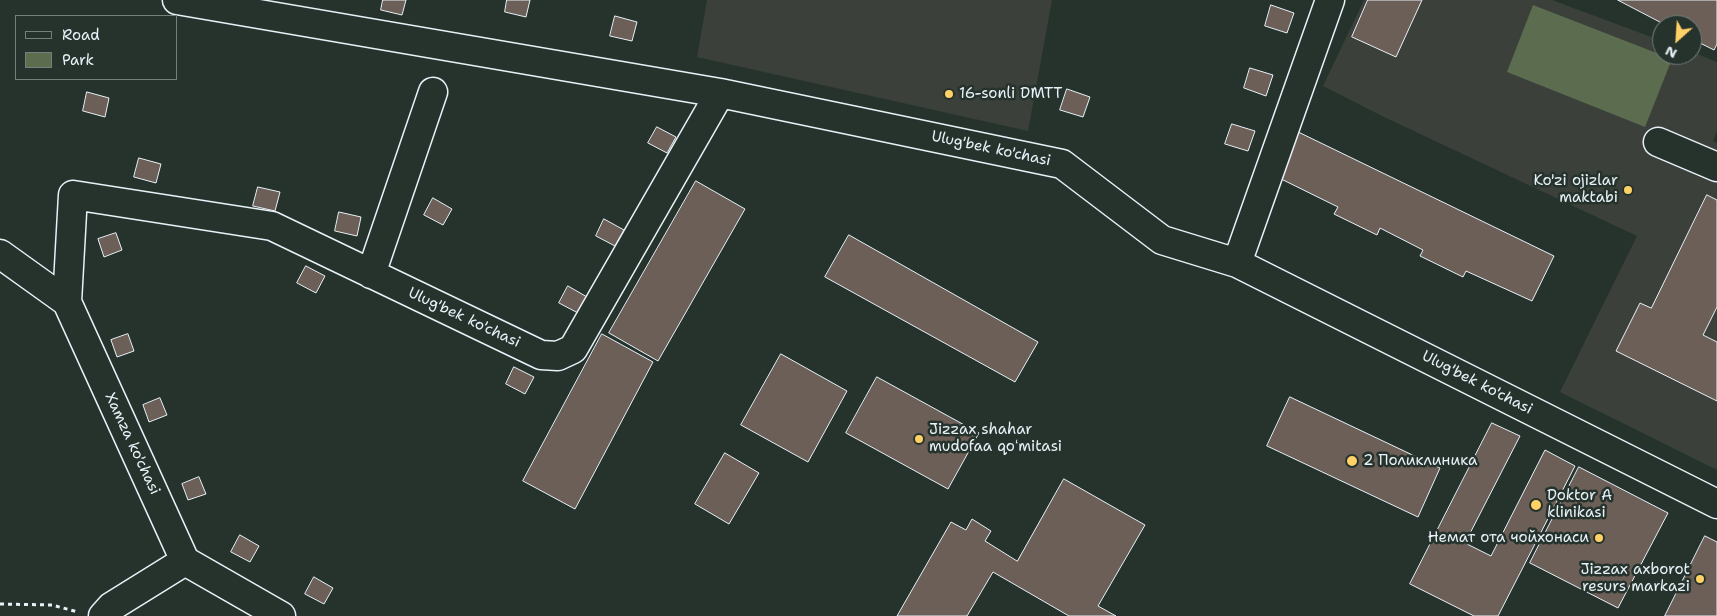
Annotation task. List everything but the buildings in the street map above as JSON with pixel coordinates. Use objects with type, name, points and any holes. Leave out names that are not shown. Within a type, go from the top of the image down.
[{"type":"street","name":"Ulug'bek ko'chasi","points":[[177,0],[720,93],[1062,164],[1162,240],[1237,262],[1717,504]]},
{"type":"street","points":[[1237,262],[1330,0]]},
{"type":"street","points":[[371,274],[433,92]]},
{"type":"street","name":"Ulug'bek ko'chasi","points":[[67,302],[73,195],[272,226],[541,355],[558,356],[574,349],[720,93]]},
{"type":"street","points":[[1658,142],[1717,167]]},
{"type":"street","name":"Xamza ko'chasi","points":[[0,254],[67,302],[185,561]]},
{"type":"street","points":[[94,615],[111,607],[185,561],[281,616]]},
{"type":"path","points":[[0,604],[52,605],[94,615]]},
{"type":"shaded area","name":"16-sonli DMTT","points":[[707,0],[1052,0],[1028,131],[697,57]]},
{"type":"shaded area","name":"Ko'zi ojizlar maktabi","points":[[1364,0],[1552,0],[1652,37],[1652,65],[1702,65],[1702,56],[1717,62],[1717,131],[1713,141],[1717,143],[1717,470],[1560,392],[1637,236],[1382,116],[1323,86]]},
{"type":"green space","points":[[1533,5],[1652,51],[1652,65],[1670,65],[1645,127],[1507,72]]},
{"type":"place","name":"16-sonli DMTT","points":[[949,94]]},
{"type":"place","name":"Ko'zi ojizlar maktabi","points":[[1628,190]]},
{"type":"place","name":"Jizzax shahar mudofaa qoʻmitasi","points":[[919,439]]},
{"type":"place","name":"2 Поликлиника","points":[[1352,461]]},
{"type":"place","name":"Doktor A klinikasi","points":[[1536,505]]},
{"type":"place","name":"Hемат ота чойхонаси","points":[[1599,538]]},
{"type":"place","name":"Jizzax axborot resurs markazi","points":[[1700,579]]}]
